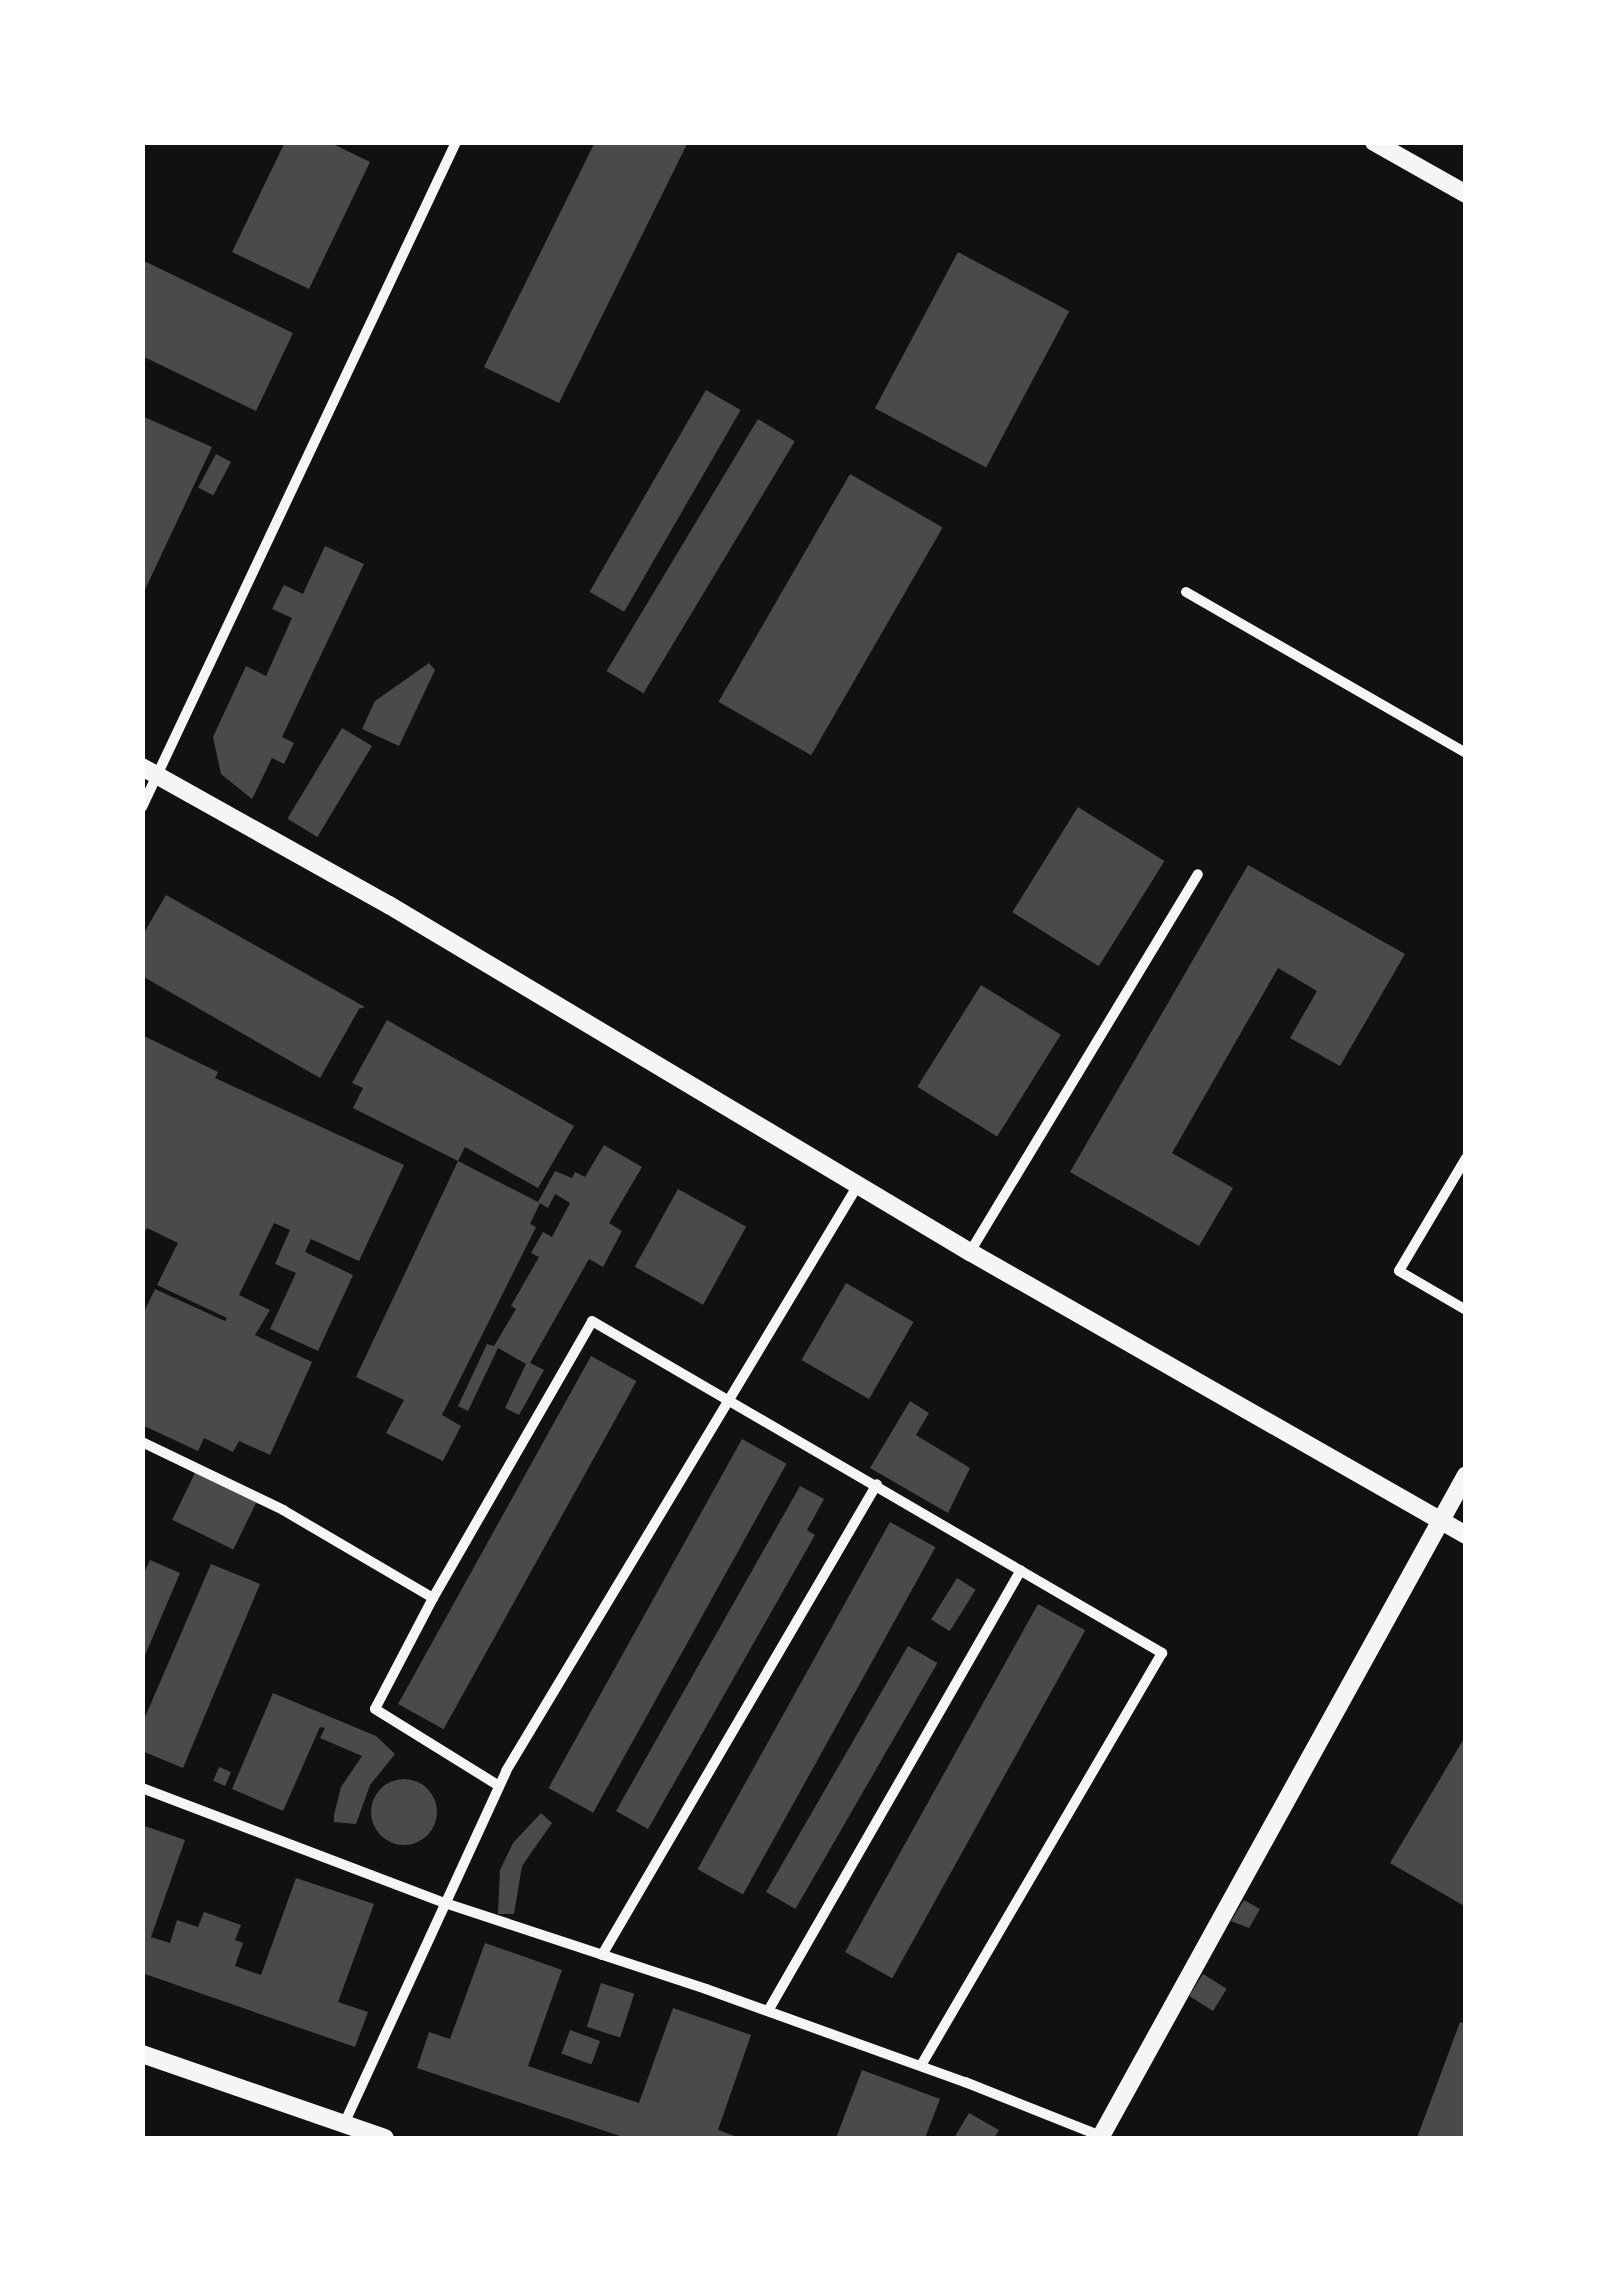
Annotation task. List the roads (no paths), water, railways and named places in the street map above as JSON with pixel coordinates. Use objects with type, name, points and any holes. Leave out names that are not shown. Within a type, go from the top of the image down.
[{"type":"street","points":[[142,807],[150,771],[456,142]]},
{"type":"street","points":[[1374,142],[1466,194]]},
{"type":"street","points":[[1186,592],[1466,753]]},
{"type":"street","points":[[150,771],[389,905],[970,1252],[1466,1534]]},
{"type":"street","points":[[970,1252],[1198,874]]},
{"type":"street","points":[[1466,1158],[1399,1271],[1466,1310]]},
{"type":"street","points":[[344,2124],[499,1786],[858,1185]]},
{"type":"street","points":[[499,1786],[375,1708],[432,1598],[592,1321],[1162,1653],[921,2066]]},
{"type":"street","points":[[142,1442],[283,1510],[432,1598]]},
{"type":"street","points":[[142,1788],[445,1903],[921,2066],[1100,2137],[1466,1476]]},
{"type":"street","points":[[602,1955],[877,1484]]},
{"type":"street","points":[[768,2012],[1021,1570]]},
{"type":"street","points":[[142,2054],[385,2138]]}]
